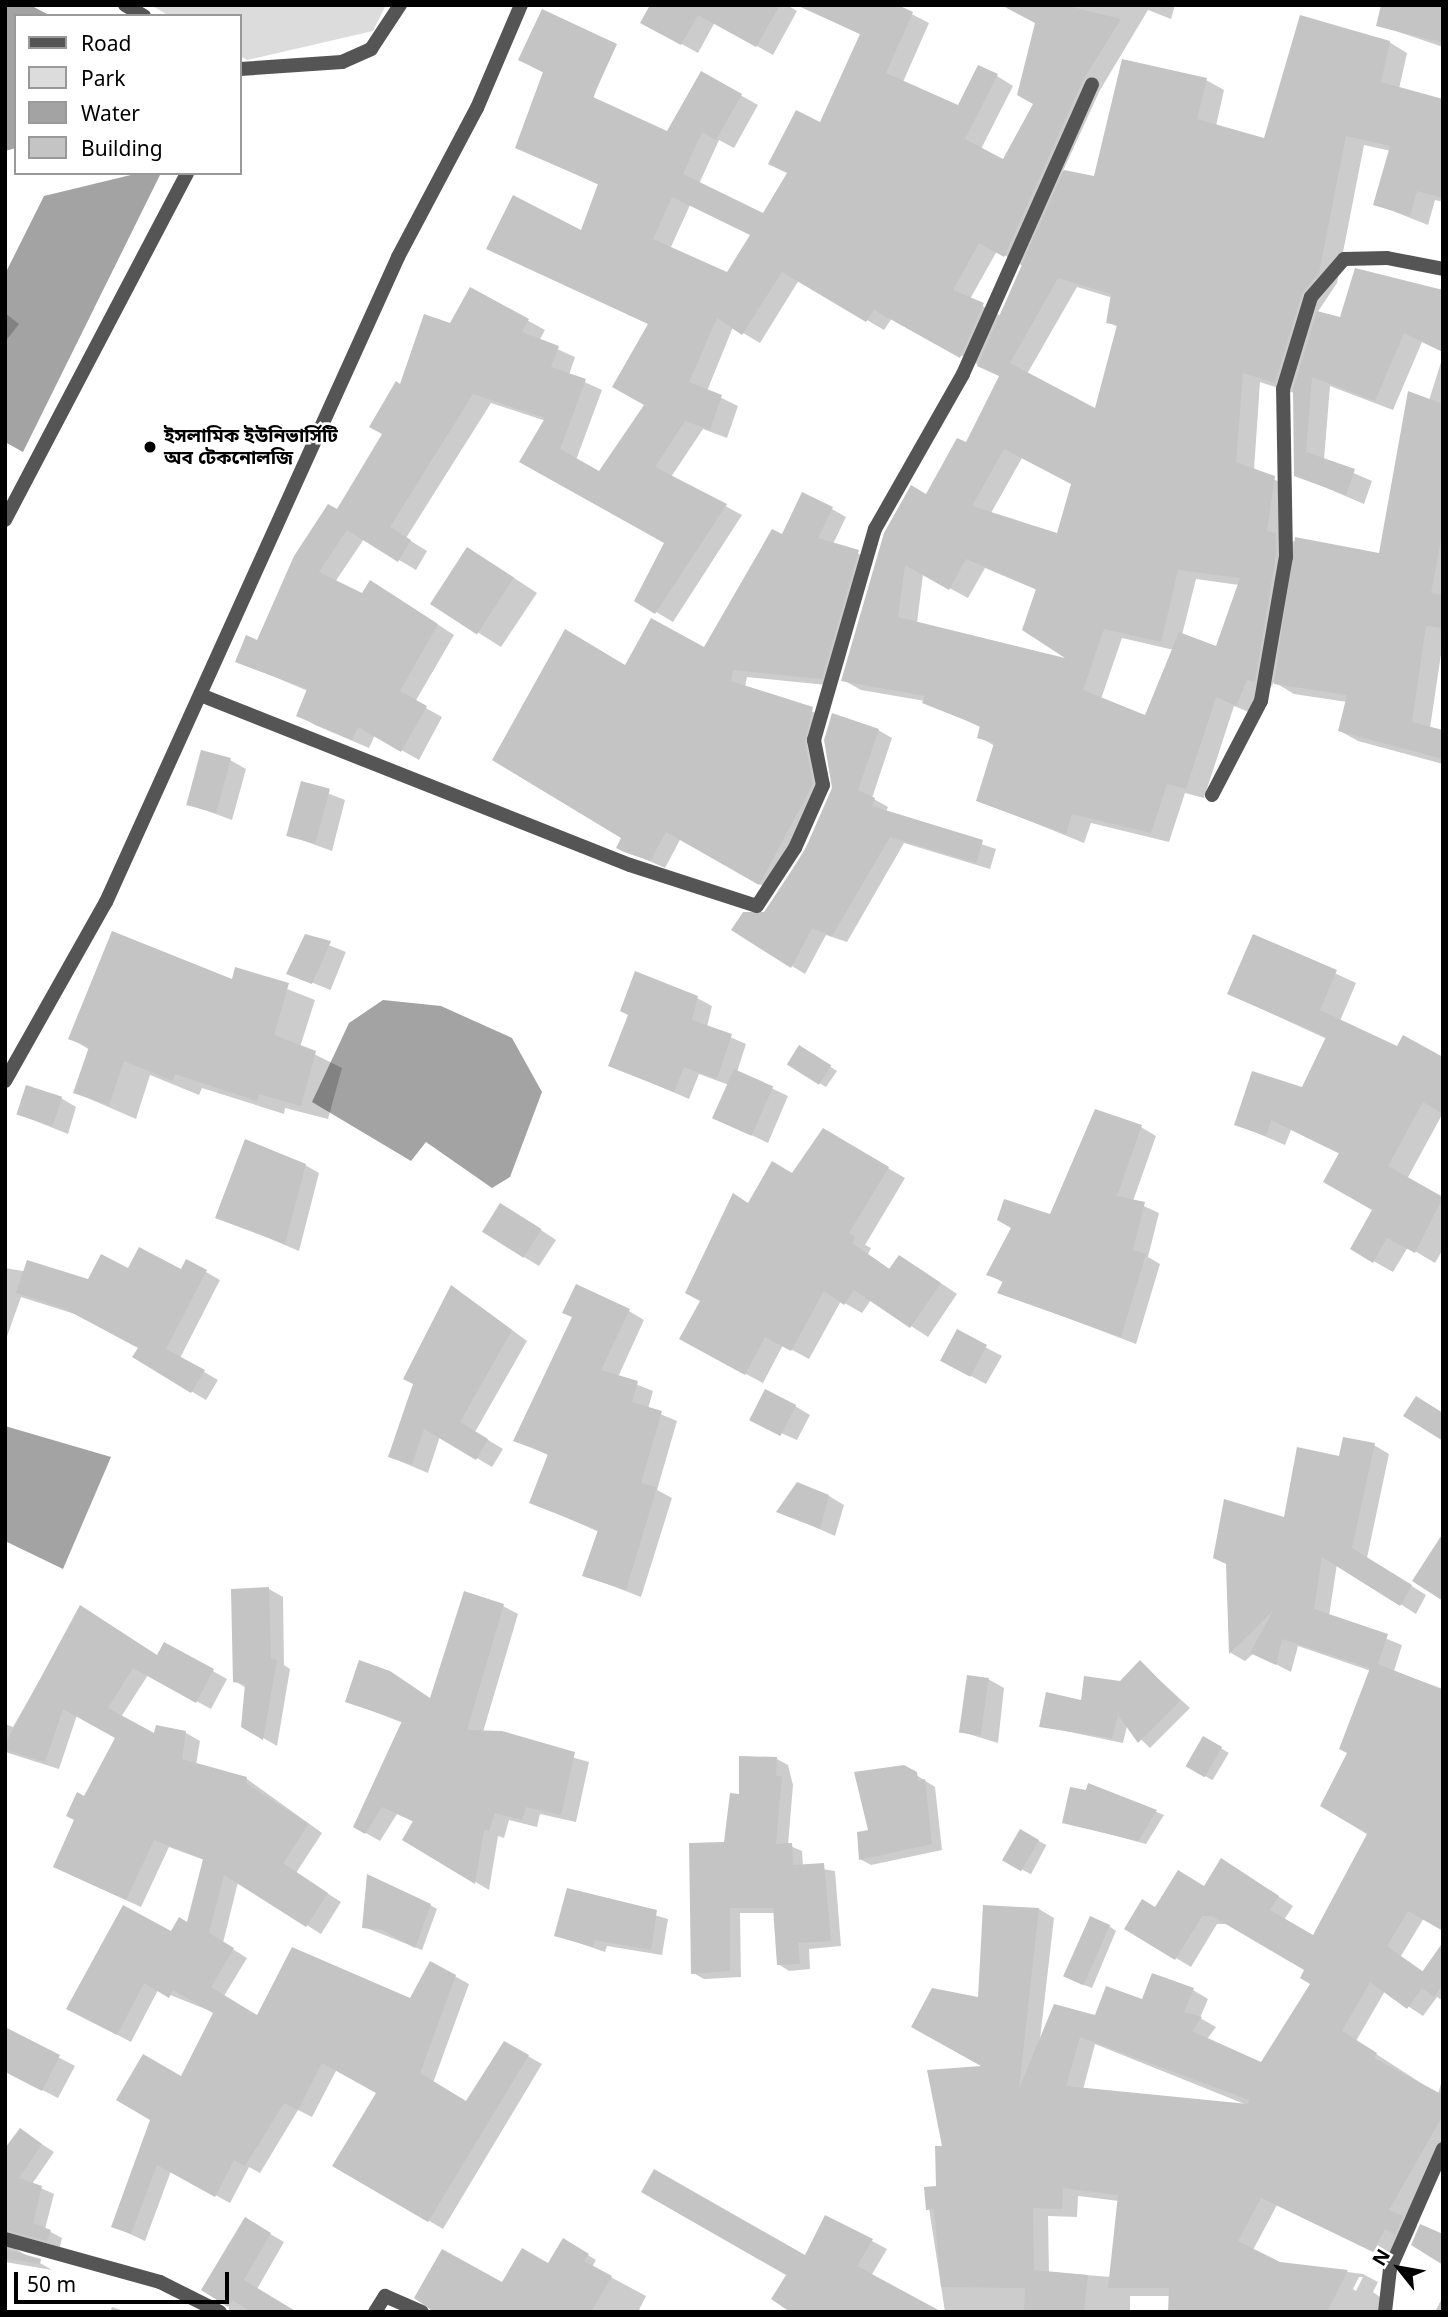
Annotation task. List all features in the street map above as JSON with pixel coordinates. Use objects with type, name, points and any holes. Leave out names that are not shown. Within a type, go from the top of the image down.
[{"type":"street","points":[[125,5],[141,14]]},
{"type":"street","points":[[242,71],[342,62],[371,49],[400,5]]},
{"type":"street","points":[[5,1081],[106,902],[203,696],[398,257],[477,108],[521,5]]},
{"type":"street","points":[[203,696],[630,865],[757,906],[795,848],[823,785],[814,740],[875,529],[963,374],[1092,84]]},
{"type":"street","points":[[5,520],[186,175]]},
{"type":"street","points":[[1212,795],[1261,701],[1286,557],[1283,389],[1311,297],[1344,259],[1387,258],[1443,269]]},
{"type":"street","points":[[1385,2312],[1390,2269],[1443,2149]]},
{"type":"street","points":[[5,2239],[160,2281],[220,2312]]},
{"type":"street","points":[[375,2312],[385,2296],[422,2312]]},
{"type":"green space","points":[[151,5],[386,5],[373,31],[247,60],[242,57],[242,14],[166,14]]},
{"type":"water","points":[[5,5],[30,5],[47,14],[14,14],[14,149],[5,151]]},
{"type":"water","points":[[131,175],[160,175],[23,452],[5,442],[5,274],[44,196]]},
{"type":"water","points":[[383,1000],[441,1006],[512,1038],[542,1092],[510,1177],[492,1188],[426,1142],[411,1161],[312,1102],[349,1023]]},
{"type":"water","points":[[5,1426],[111,1457],[63,1569],[5,1541]]},
{"type":"building","points":[[650,5],[780,5],[756,47],[698,15],[681,45],[640,23]]},
{"type":"building","points":[[796,5],[898,5],[913,12],[886,73],[958,105],[978,65],[998,74],[965,139],[1003,159],[1033,104],[1017,95],[1035,23],[1001,5],[1064,5],[1121,19],[1083,80],[1004,257],[979,243],[953,290],[984,303],[960,358],[874,310],[866,322],[782,272],[742,335],[717,318],[689,382],[722,395],[710,430],[685,421],[655,467],[727,504],[655,614],[634,601],[664,543],[519,462],[545,418],[473,394],[390,527],[411,540],[398,562],[347,530],[319,572],[362,593],[370,580],[438,624],[400,691],[427,706],[401,752],[358,727],[352,740],[296,716],[307,689],[235,662],[246,635],[257,640],[294,556],[328,504],[337,509],[382,434],[369,427],[396,381],[400,384],[424,314],[450,323],[470,287],[529,319],[522,332],[559,346],[551,367],[586,379],[560,449],[599,471],[644,405],[612,387],[648,324],[486,249],[513,195],[581,230],[598,184],[515,148],[543,72],[518,60],[542,9],[617,44],[593,97],[667,131],[701,71],[742,94],[716,140],[702,132],[683,174],[763,213],[787,173],[768,164],[796,110],[820,122],[860,34]],"holes":[[[672,197],[750,235],[727,272],[653,239]]]},
{"type":"building","points":[[1381,5],[1443,5],[1443,43],[1376,26]]},
{"type":"building","points":[[1300,15],[1390,41],[1381,82],[1443,99],[1443,198],[1417,191],[1410,216],[1373,205],[1390,146],[1346,136],[1319,273],[1302,294],[1275,383],[1243,373],[1236,462],[1275,476],[1267,531],[1276,533],[1276,556],[1255,682],[1247,680],[1236,706],[1216,697],[1186,789],[1167,784],[1151,833],[1072,814],[1066,834],[976,801],[994,743],[977,738],[980,726],[922,703],[925,696],[841,681],[884,533],[911,485],[926,494],[957,438],[966,442],[999,376],[977,366],[1064,170],[1094,176],[1122,59],[1207,78],[1197,119],[1264,138]],"holes":[[[1058,278],[1111,294],[1106,323],[1117,325],[1095,408],[1010,363]],[[1004,449],[1071,484],[1057,533],[972,506]],[[966,559],[1036,589],[1022,630],[1065,658],[898,617],[905,565],[949,590]],[[1178,570],[1240,578],[1216,646],[1179,632],[1145,715],[1083,690],[1104,629],[1161,642]]]},
{"type":"building","points":[[1355,268],[1443,290],[1443,352],[1404,333],[1375,401],[1312,377],[1306,452],[1355,469],[1346,495],[1294,476],[1293,390],[1317,311],[1340,317]]},
{"type":"building","points":[[1408,391],[1443,404],[1443,529],[1431,593],[1443,595],[1443,628],[1426,626],[1412,722],[1443,730],[1443,759],[1338,731],[1347,695],[1274,684],[1295,537],[1379,553]]},
{"type":"building","points":[[802,492],[833,507],[818,538],[859,550],[822,679],[733,670],[731,681],[813,707],[805,741],[813,784],[759,885],[666,832],[650,861],[624,852],[616,848],[621,838],[492,760],[565,629],[625,665],[651,618],[704,647],[772,529],[782,534]]},
{"type":"building","points":[[467,547],[514,577],[477,635],[430,604]]},
{"type":"building","points":[[832,713],[879,729],[858,790],[875,798],[872,806],[983,840],[976,863],[890,837],[832,936],[812,928],[791,968],[731,930],[743,912],[764,912],[804,852],[832,788],[824,740]]},
{"type":"building","points":[[201,750],[231,758],[216,813],[186,805]]},
{"type":"building","points":[[301,781],[330,789],[315,844],[286,836]]},
{"type":"building","points":[[112,931],[232,979],[235,967],[289,983],[274,1035],[316,1051],[301,1106],[259,1094],[257,1101],[175,1074],[173,1081],[124,1061],[109,1105],[73,1093],[89,1047],[68,1039]]},
{"type":"building","points":[[305,934],[331,941],[312,984],[286,974]]},
{"type":"building","points":[[1253,934],[1337,970],[1320,1010],[1397,1046],[1403,1035],[1443,1057],[1443,1114],[1423,1102],[1388,1166],[1443,1197],[1415,1253],[1387,1238],[1373,1263],[1350,1249],[1372,1210],[1323,1182],[1339,1153],[1271,1120],[1266,1136],[1234,1125],[1252,1071],[1302,1087],[1326,1037],[1227,994]]},
{"type":"building","points":[[635,971],[698,996],[692,1020],[732,1034],[717,1079],[684,1067],[674,1092],[608,1066],[628,1015],[620,1011]]},
{"type":"building","points":[[799,1045],[831,1065],[819,1085],[787,1065]]},
{"type":"building","points":[[734,1069],[773,1086],[751,1136],[712,1118]]},
{"type":"building","points":[[26,1085],[62,1097],[53,1126],[16,1114]]},
{"type":"building","points":[[1095,1109],[1142,1125],[1117,1196],[1145,1202],[1133,1250],[1146,1254],[1121,1337],[997,1293],[1003,1281],[986,1275],[1011,1228],[997,1220],[1004,1199],[1050,1214]]},
{"type":"building","points":[[823,1128],[889,1167],[849,1233],[855,1237],[852,1243],[889,1269],[899,1255],[941,1283],[910,1328],[854,1290],[844,1305],[824,1291],[791,1351],[765,1337],[745,1375],[679,1339],[700,1301],[685,1293],[733,1193],[748,1203],[772,1161],[792,1173]]},
{"type":"building","points":[[245,1139],[306,1164],[285,1244],[215,1218]]},
{"type":"building","points":[[500,1203],[542,1229],[524,1258],[482,1232]]},
{"type":"building","points":[[139,1247],[181,1269],[186,1259],[207,1270],[166,1349],[205,1370],[191,1393],[132,1357],[138,1348],[65,1309],[16,1293],[27,1260],[88,1279],[101,1254],[128,1268]]},
{"type":"building","points":[[576,1284],[630,1309],[601,1370],[638,1381],[632,1402],[662,1411],[641,1483],[657,1487],[626,1590],[582,1576],[598,1530],[529,1503],[548,1454],[513,1441],[572,1317],[562,1313]]},
{"type":"building","points":[[451,1285],[512,1330],[460,1422],[488,1439],[476,1460],[424,1429],[412,1465],[388,1457],[413,1384],[403,1379]]},
{"type":"building","points":[[957,1329],[987,1345],[970,1377],[940,1361]]},
{"type":"building","points":[[765,1389],[796,1405],[780,1436],[749,1420]]},
{"type":"building","points":[[1416,1396],[1443,1413],[1443,1441],[1403,1416]]},
{"type":"building","points":[[1343,1437],[1375,1443],[1352,1548],[1412,1585],[1400,1606],[1322,1557],[1314,1609],[1388,1634],[1378,1664],[1443,1690],[1443,1931],[1408,1911],[1387,1946],[1422,1972],[1443,1942],[1443,1984],[1434,1997],[1422,1988],[1407,2009],[1370,1982],[1342,2031],[1377,2053],[1374,2058],[1443,2095],[1443,2115],[1389,2210],[1403,2216],[1395,2235],[1385,2229],[1373,2252],[1261,2198],[1238,2241],[1280,2262],[1348,2270],[1327,2312],[1168,2312],[1169,2288],[1108,2288],[1118,2195],[1063,2188],[1062,2209],[1033,2208],[1034,2270],[1088,2275],[1084,2310],[1024,2312],[1025,2288],[941,2287],[934,2209],[926,2210],[924,2187],[936,2186],[935,2146],[942,2146],[927,2070],[981,2066],[911,2027],[932,1988],[978,1997],[983,1905],[1039,1908],[1019,2089],[1054,2004],[1095,2015],[1106,1986],[1142,1999],[1152,1973],[1194,1988],[1184,2012],[1202,2017],[1192,2031],[1261,2062],[1310,1984],[1300,1978],[1304,1970],[1212,1916],[1202,1916],[1175,1960],[1124,1929],[1142,1899],[1155,1907],[1178,1870],[1204,1886],[1221,1858],[1279,1896],[1270,1910],[1313,1935],[1367,1834],[1320,1806],[1347,1753],[1339,1749],[1370,1668],[1282,1639],[1276,1665],[1250,1653],[1273,1611],[1229,1654],[1226,1564],[1213,1558],[1224,1499],[1284,1517],[1297,1447],[1339,1456]],"holes":[[[1080,2037],[1249,2100],[1248,2104],[1066,2086]]]},
{"type":"building","points":[[797,1482],[829,1495],[820,1529],[776,1512]]},
{"type":"building","points":[[1443,1533],[1443,1601],[1412,1581]]},
{"type":"building","points":[[269,1587],[271,1659],[277,1660],[263,1740],[241,1727],[245,1684],[233,1682],[231,1589]]},
{"type":"building","points":[[464,1591],[504,1604],[467,1730],[502,1731],[575,1752],[561,1815],[526,1807],[522,1820],[495,1813],[489,1831],[484,1830],[475,1884],[402,1840],[413,1821],[382,1807],[365,1834],[353,1827],[402,1721],[345,1702],[359,1660],[390,1671],[430,1698]]},
{"type":"building","points":[[80,1605],[157,1655],[164,1642],[214,1669],[196,1703],[133,1668],[108,1708],[154,1733],[156,1725],[186,1731],[182,1759],[247,1777],[246,1783],[309,1824],[283,1863],[328,1893],[306,1927],[224,1875],[209,1933],[234,1948],[211,1987],[257,2015],[292,1947],[410,1998],[430,1961],[456,1975],[420,2073],[466,2101],[504,2041],[529,2055],[428,2222],[332,2166],[376,2093],[322,2063],[298,2110],[284,2103],[245,2166],[234,2160],[215,2197],[157,2165],[131,2234],[111,2227],[150,2120],[116,2100],[143,2054],[181,2076],[213,2013],[173,1990],[169,1998],[144,1983],[117,2035],[66,2009],[123,1905],[171,1931],[179,1917],[187,1922],[203,1859],[154,1840],[126,1900],[53,1867],[74,1820],[66,1816],[77,1792],[84,1796],[115,1738],[63,1709],[45,1762],[5,1750],[5,1744]]},
{"type":"building","points":[[1140,1660],[1180,1701],[1138,1743],[1118,1715],[1112,1738],[1039,1727],[1046,1692],[1081,1700],[1084,1676],[1120,1681]]},
{"type":"building","points":[[967,1675],[989,1678],[981,1735],[959,1732]]},
{"type":"building","points":[[1203,1736],[1222,1747],[1205,1777],[1186,1766]]},
{"type":"building","points":[[739,1756],[777,1757],[776,1776],[782,1776],[776,1844],[792,1843],[793,1865],[824,1863],[831,1941],[798,1943],[800,1964],[777,1965],[773,1908],[730,1908],[730,1971],[691,1974],[689,1843],[724,1842],[730,1793],[739,1794]]},
{"type":"building","points":[[904,1765],[917,1772],[918,1781],[925,1779],[932,1844],[859,1860],[857,1832],[868,1830],[854,1772]]},
{"type":"building","points":[[1088,1783],[1157,1810],[1138,1841],[1062,1823],[1070,1787],[1086,1790]]},
{"type":"building","points":[[1020,1829],[1039,1840],[1021,1871],[1002,1860]]},
{"type":"building","points":[[367,1874],[431,1904],[415,1948],[382,1930],[362,1928]]},
{"type":"building","points":[[567,1888],[657,1910],[651,1950],[595,1940],[593,1947],[554,1936]]},
{"type":"building","points":[[1090,1916],[1110,1925],[1083,1985],[1063,1976]]},
{"type":"building","points":[[5,2027],[60,2055],[42,2091],[5,2072]]},
{"type":"building","points":[[20,2128],[42,2144],[19,2178],[42,2186],[33,2223],[51,2230],[47,2241],[5,2230],[5,2148]]},
{"type":"building","points":[[654,2169],[805,2255],[825,2215],[873,2239],[857,2266],[942,2312],[790,2312],[771,2299],[786,2275],[641,2192]]},
{"type":"building","points":[[245,2217],[271,2233],[244,2280],[297,2312],[252,2312],[232,2300],[228,2307],[201,2290]]},
{"type":"building","points":[[1420,2224],[1443,2234],[1443,2265],[1411,2245]]},
{"type":"building","points":[[563,2238],[589,2254],[584,2261],[612,2276],[591,2312],[434,2312],[414,2298],[442,2249],[502,2282],[522,2248],[548,2263]]},
{"type":"building","points":[[5,2249],[41,2259],[40,2264],[5,2258]]},
{"type":"place","name":"ইসলামিক ইউনিভার্সিটি অব টেকনোলজি","points":[[150,447]]}]
